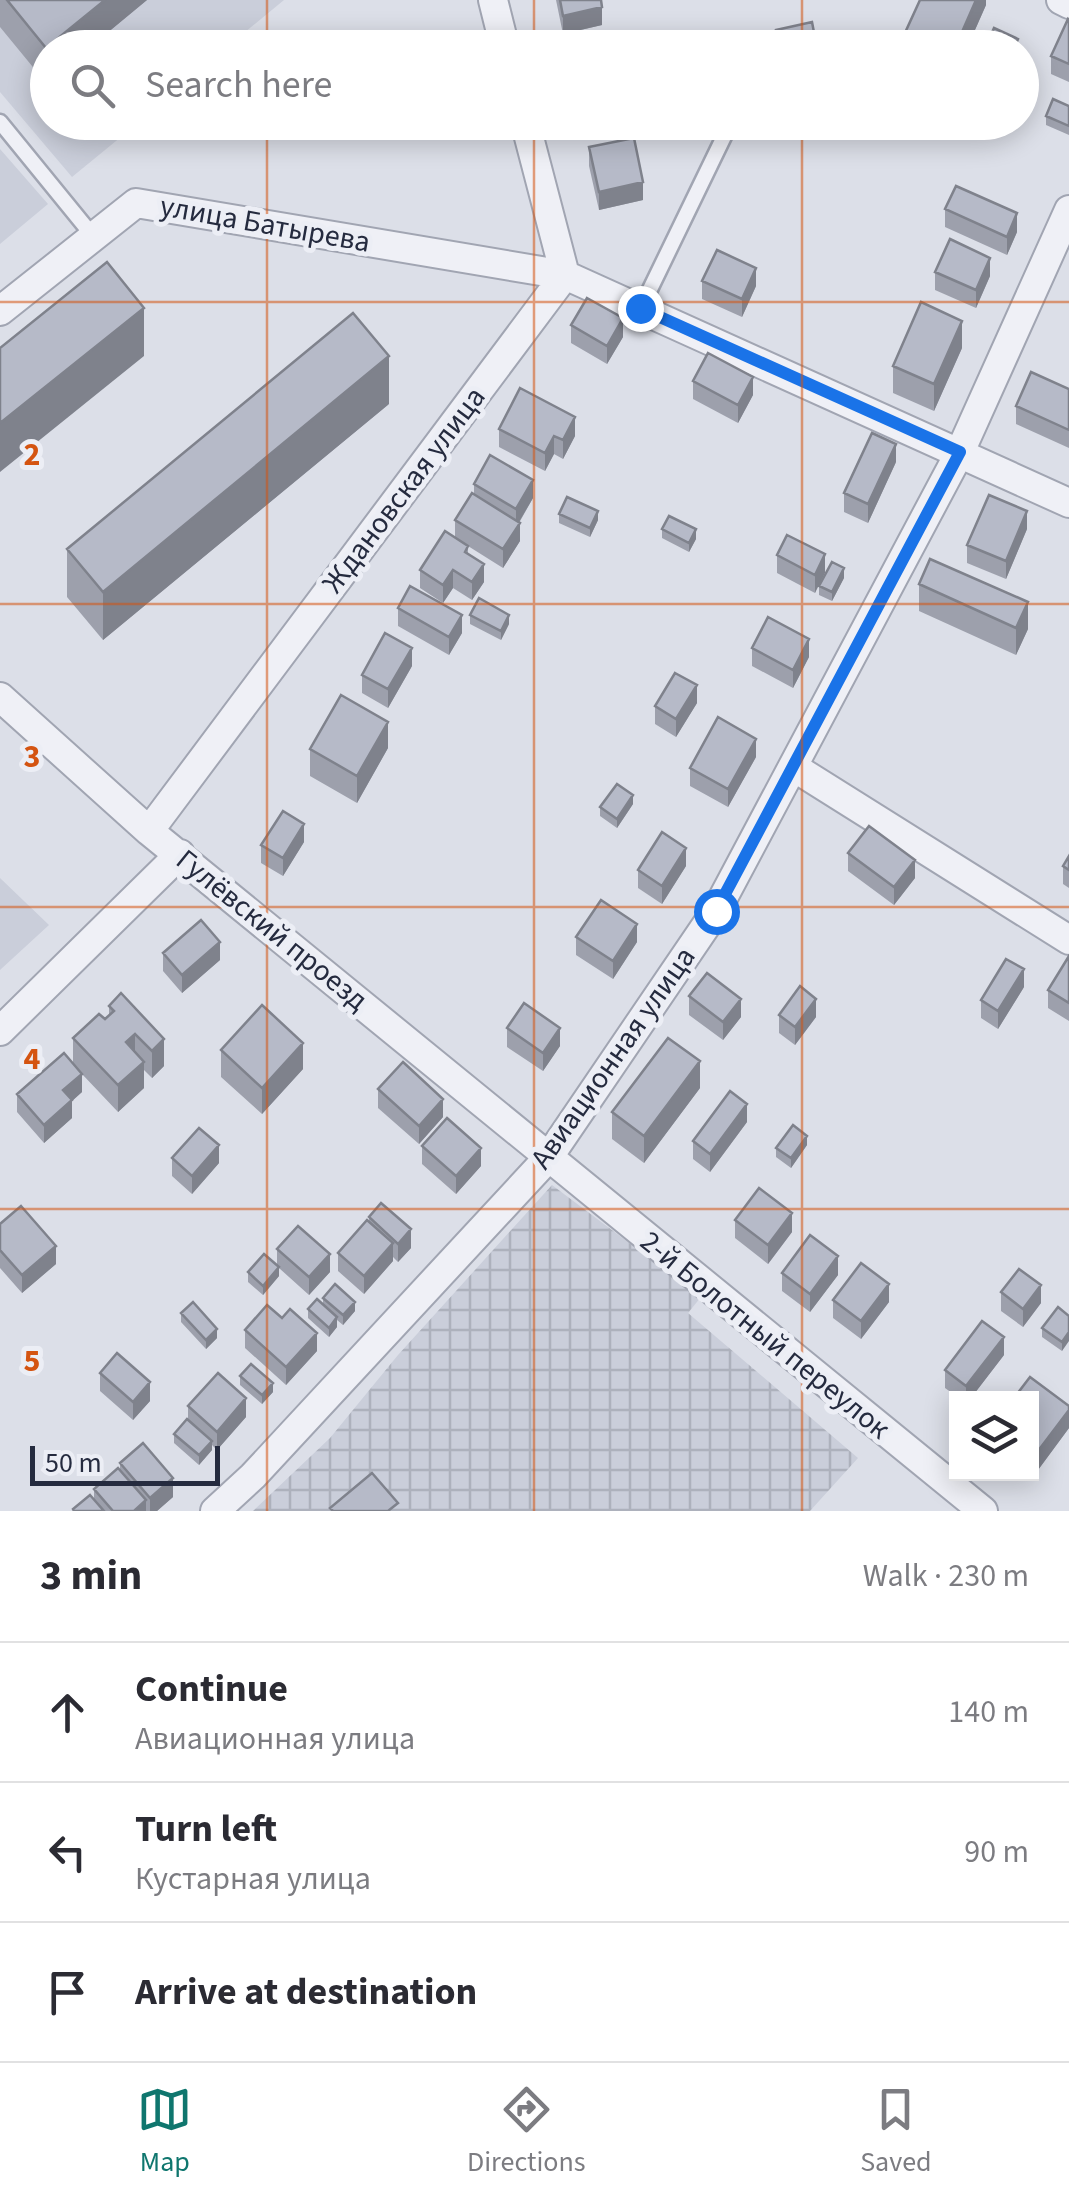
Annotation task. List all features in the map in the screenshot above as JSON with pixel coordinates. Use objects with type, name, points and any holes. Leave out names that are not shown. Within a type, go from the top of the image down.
[{"type":"street","points":[[493,0],[501,30]]},
{"type":"street","points":[[1061,0],[1069,4]]},
{"type":"street","points":[[530,140],[565,275]]},
{"type":"street","name":"улица Батырева","points":[[0,311],[136,202],[565,275],[1069,503]]},
{"type":"street","name":"Авиационная улица","points":[[215,1511],[267,1462],[548,1158],[716,911],[960,452],[1069,210]]},
{"type":"street","name":"Ждановская улица","points":[[149,831],[565,275]]},
{"type":"street","name":"Гулёвский проезд","points":[[0,696],[149,831],[548,1158]]},
{"type":"street","points":[[795,768],[1069,940]]},
{"type":"street","points":[[0,1031],[180,854]]},
{"type":"street","name":"2-й Болотный переулок","points":[[548,1158],[983,1511]]},
{"type":"lane","points":[[0,122],[93,236]]},
{"type":"lane","points":[[640,308],[722,140]]},
{"type":"shaded area","points":[[0,0],[284,0],[248,30],[30,30],[30,127],[0,92]]},
{"type":"shaded area","points":[[41,140],[117,140],[72,177]]},
{"type":"shaded area","points":[[0,149],[48,204],[0,244]]},
{"type":"shaded area","points":[[0,878],[49,925],[0,970]]},
{"type":"shaded area","points":[[552,1185],[701,1297],[688,1313],[858,1458],[810,1511],[253,1511],[330,1438],[398,1355]]},
{"type":"building","points":[[7,0],[105,0],[68,30],[31,30]]},
{"type":"building","points":[[560,0],[601,0],[602,7],[563,16]]},
{"type":"building","points":[[920,0],[976,0],[963,30],[906,30]]},
{"type":"building","points":[[1069,20],[1069,64],[1051,56]]},
{"type":"building","points":[[812,22],[814,30],[776,30]]},
{"type":"building","points":[[1053,99],[1069,106],[1069,126],[1046,116]]},
{"type":"building","points":[[634,140],[643,182],[599,192],[589,147]]},
{"type":"building","points":[[956,186],[1017,213],[1007,237],[945,209]]},
{"type":"building","points":[[950,239],[990,258],[976,290],[935,272]]},
{"type":"building","points":[[717,250],[756,268],[742,299],[702,281]]},
{"type":"building","points":[[107,262],[144,308],[0,423],[0,348]]},
{"type":"building","points":[[587,298],[623,318],[607,346],[571,325]]},
{"type":"building","points":[[921,302],[962,321],[934,384],[893,366]]},
{"type":"building","points":[[353,313],[389,356],[103,592],[67,549]]},
{"type":"building","points":[[708,353],[753,377],[738,405],[693,381]]},
{"type":"building","points":[[1031,372],[1069,389],[1069,430],[1016,406]]},
{"type":"building","points":[[520,388],[575,417],[563,440],[554,436],[545,453],[499,429]]},
{"type":"building","points":[[872,433],[896,444],[868,504],[844,493]]},
{"type":"building","points":[[490,455],[533,480],[516,509],[474,484]]},
{"type":"building","points":[[472,493],[520,523],[503,549],[455,520]]},
{"type":"building","points":[[989,495],[1027,511],[1006,561],[967,545]]},
{"type":"building","points":[[567,497],[598,511],[590,528],[559,514]]},
{"type":"building","points":[[669,516],[696,529],[689,543],[662,529]]},
{"type":"building","points":[[445,531],[468,546],[465,552],[484,564],[472,582],[453,570],[443,585],[420,570]]},
{"type":"building","points":[[787,535],[825,554],[815,575],[777,555]]},
{"type":"building","points":[[930,559],[1028,602],[1016,628],[919,584]]},
{"type":"building","points":[[832,562],[844,568],[832,592],[819,586]]},
{"type":"building","points":[[410,586],[462,615],[449,637],[398,608]]},
{"type":"building","points":[[479,598],[509,615],[501,631],[470,615]]},
{"type":"building","points":[[768,617],[809,639],[793,670],[752,648]]},
{"type":"building","points":[[385,633],[412,648],[388,689],[362,675]]},
{"type":"building","points":[[675,673],[697,685],[676,719],[655,706]]},
{"type":"building","points":[[341,695],[388,722],[357,776],[310,749]]},
{"type":"building","points":[[718,717],[756,739],[728,789],[690,768]]},
{"type":"building","points":[[617,784],[633,795],[617,819],[600,807]]},
{"type":"building","points":[[283,811],[304,824],[283,858],[261,845]]},
{"type":"building","points":[[869,826],[915,860],[894,887],[848,853]]},
{"type":"building","points":[[662,832],[686,848],[662,886],[638,870]]},
{"type":"building","points":[[601,900],[637,924],[613,961],[576,937]]},
{"type":"building","points":[[201,920],[220,942],[182,975],[163,953]]},
{"type":"building","points":[[1069,956],[1069,1003],[1048,990]]},
{"type":"building","points":[[1006,959],[1024,969],[998,1011],[981,1000]]},
{"type":"building","points":[[707,973],[741,999],[723,1022],[689,996]]},
{"type":"building","points":[[800,986],[816,999],[795,1027],[779,1015]]},
{"type":"building","points":[[121,993],[164,1039],[152,1051],[135,1034],[126,1042],[144,1062],[118,1085],[73,1038],[99,1014],[105,1019],[114,1011],[109,1006]]},
{"type":"building","points":[[524,1003],[560,1028],[543,1053],[507,1028]]},
{"type":"building","points":[[262,1005],[303,1043],[262,1088],[221,1050]]},
{"type":"building","points":[[668,1038],[700,1061],[644,1136],[612,1112]]},
{"type":"building","points":[[64,1053],[82,1074],[63,1090],[72,1100],[44,1125],[17,1094]]},
{"type":"building","points":[[403,1062],[443,1099],[419,1126],[378,1089]]},
{"type":"building","points":[[730,1091],[747,1104],[710,1154],[693,1141]]},
{"type":"building","points":[[447,1118],[481,1148],[456,1176],[422,1146]]},
{"type":"building","points":[[793,1125],[807,1136],[791,1158],[776,1148]]},
{"type":"building","points":[[199,1128],[219,1145],[192,1176],[172,1158]]},
{"type":"building","points":[[759,1188],[792,1213],[768,1245],[735,1220]]},
{"type":"building","points":[[381,1203],[411,1229],[398,1244],[369,1217]]},
{"type":"building","points":[[21,1206],[56,1246],[22,1275],[0,1250],[0,1224]]},
{"type":"building","points":[[367,1220],[393,1243],[364,1276],[338,1253]]},
{"type":"building","points":[[298,1226],[330,1254],[309,1277],[277,1249]]},
{"type":"building","points":[[810,1235],[838,1256],[810,1294],[782,1273]]},
{"type":"building","points":[[264,1254],[279,1267],[263,1286],[248,1272]]},
{"type":"building","points":[[861,1263],[889,1284],[861,1321],[833,1300]]},
{"type":"building","points":[[1019,1269],[1041,1285],[1023,1309],[1001,1292]]},
{"type":"building","points":[[335,1284],[355,1302],[343,1315],[323,1298]]},
{"type":"building","points":[[317,1299],[337,1317],[329,1328],[308,1309]]},
{"type":"building","points":[[193,1302],[217,1329],[206,1340],[181,1313]]},
{"type":"building","points":[[267,1305],[282,1318],[290,1309],[317,1333],[286,1367],[245,1330]]},
{"type":"building","points":[[1058,1307],[1069,1316],[1069,1332],[1062,1342],[1042,1328]]},
{"type":"building","points":[[982,1321],[1004,1337],[966,1386],[945,1370]]},
{"type":"building","points":[[117,1353],[150,1382],[133,1402],[100,1373]]},
{"type":"building","points":[[251,1364],[273,1383],[262,1395],[240,1376]]},
{"type":"building","points":[[218,1373],[246,1398],[217,1432],[188,1406]]},
{"type":"building","points":[[1030,1377],[1069,1406],[1039,1450],[1039,1391],[1019,1391]]},
{"type":"building","points":[[187,1419],[212,1441],[199,1455],[174,1434]]},
{"type":"building","points":[[143,1443],[173,1478],[150,1498],[120,1463]]},
{"type":"building","points":[[118,1468],[146,1500],[134,1511],[113,1511],[94,1489]]},
{"type":"building","points":[[372,1473],[398,1503],[388,1511],[330,1508]]},
{"type":"building","points":[[90,1495],[104,1511],[74,1511],[73,1509]]},
{"type":"route","points":[[640,308],[960,452],[716,911]]}]
